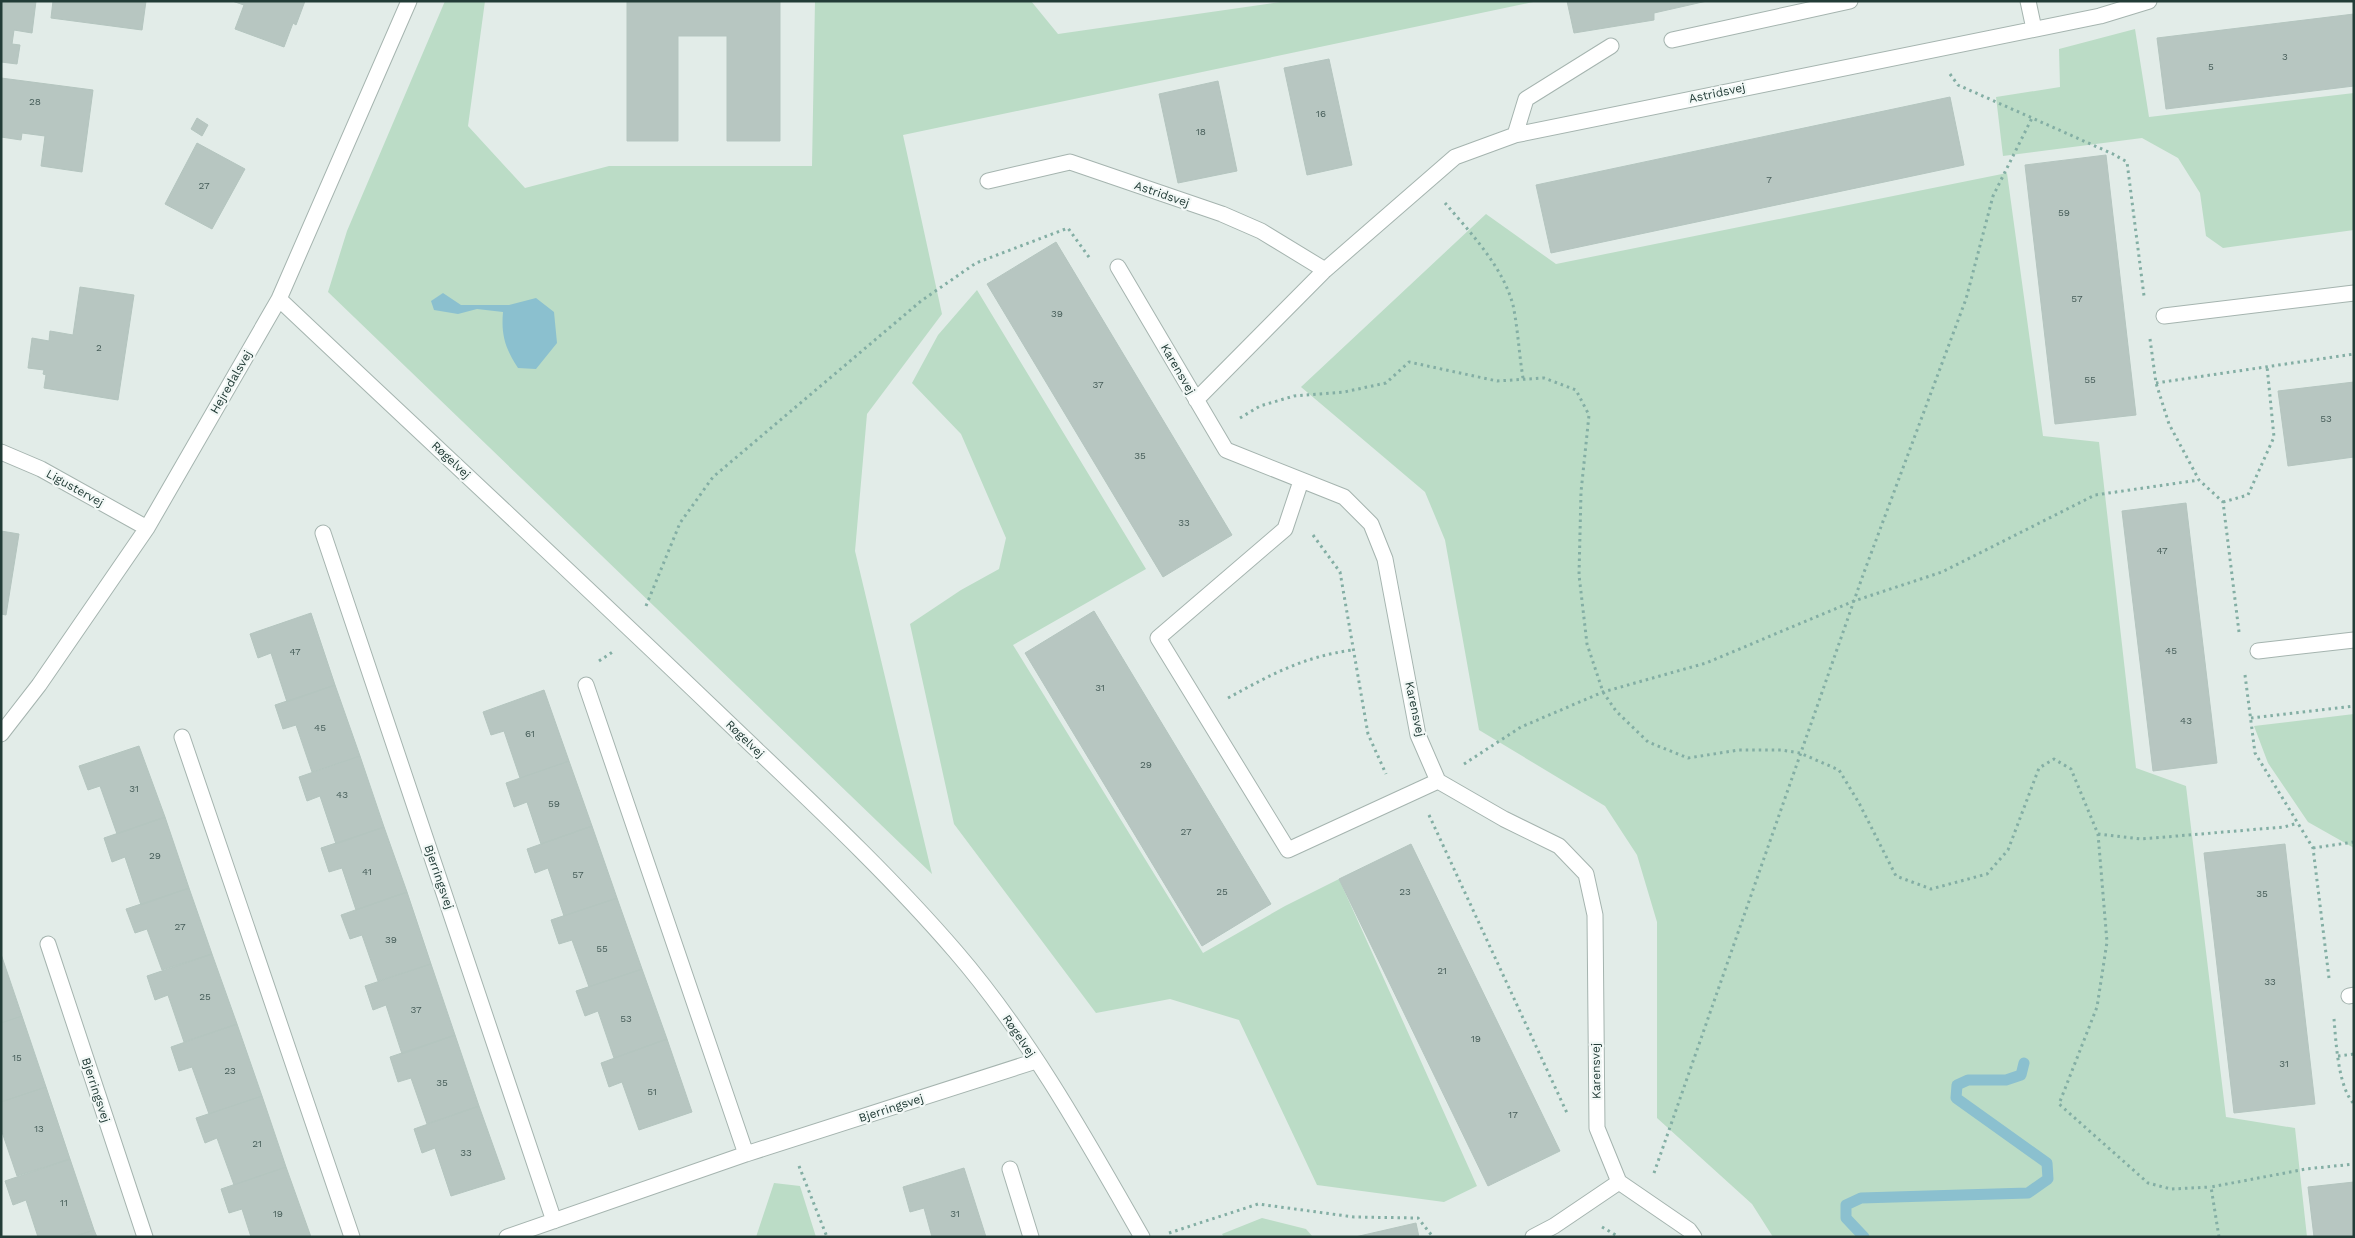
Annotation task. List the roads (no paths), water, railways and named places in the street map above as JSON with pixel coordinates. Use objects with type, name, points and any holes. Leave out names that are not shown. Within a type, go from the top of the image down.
[{"type":"street","name":"Hejredalsvej","points":[[1,734],[39,685],[147,528],[279,299],[409,1]]},
{"type":"street","points":[[1672,40],[1850,1]]},
{"type":"street","points":[[2028,1],[2034,29]]},
{"type":"street","name":"Astridsvej","points":[[1196,400],[1325,270],[1454,157],[1515,134],[2100,16],[2149,1]]},
{"type":"street","points":[[1515,134],[1526,99],[1611,46]]},
{"type":"street","name":"Astridsvej","points":[[988,181],[1070,162],[1222,214],[1261,231],[1325,270]]},
{"type":"street","name":"Karensvej","points":[[1118,267],[1226,450],[1344,497],[1371,524],[1385,559],[1418,735],[1438,781],[1504,819],[1559,846],[1586,874],[1595,914],[1597,1128],[1619,1182]]},
{"type":"street","points":[[2164,316],[2354,293]]},
{"type":"street","name":"Røgelvej","points":[[279,299],[634,633],[864,856],[955,952],[1001,1009],[1036,1061],[1087,1140],[1142,1237]]},
{"type":"street","name":"Ligustervej","points":[[1,452],[41,469],[147,528]]},
{"type":"street","points":[[1300,481],[1285,529],[1158,638],[1288,850],[1438,781]]},
{"type":"street","name":"Bjerringsvej","points":[[323,533],[554,1221]]},
{"type":"street","points":[[2258,651],[2354,640]]},
{"type":"street","points":[[586,685],[746,1154]]},
{"type":"street","points":[[182,737],[352,1237]]},
{"type":"street","name":"Bjerringsvej","points":[[48,944],[145,1237]]},
{"type":"street","name":"Bjerringsvej","points":[[507,1237],[746,1154],[1036,1061]]},
{"type":"street","points":[[1010,1169],[1032,1237]]},
{"type":"street","points":[[1533,1237],[1554,1226],[1619,1182],[1689,1230],[1694,1237]]},
{"type":"water","points":[[443,293],[461,305],[509,305],[536,298],[554,312],[557,343],[536,369],[518,368],[505,341],[503,312],[477,309],[458,314],[434,310],[431,301]]},
{"type":"waterway","points":[[1864,1237],[1846,1218],[1846,1205],[1861,1198],[2028,1193],[2048,1179],[2047,1163],[1956,1098],[1957,1085],[1968,1080],[2006,1080],[2021,1075],[2024,1063]]}]
